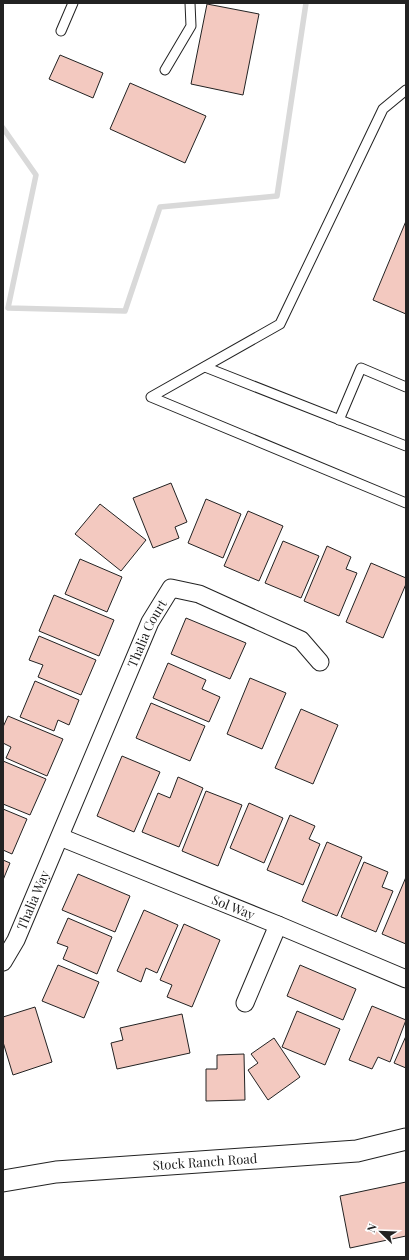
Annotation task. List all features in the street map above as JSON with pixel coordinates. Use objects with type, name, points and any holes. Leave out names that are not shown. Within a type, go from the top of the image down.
[{"type":"street","name":"Thalia Court","points":[[60,837],[150,622],[171,588],[199,594],[301,640],[320,662]]},
{"type":"street","name":"Sol Way","points":[[60,837],[278,925],[406,979]]},
{"type":"street","name":"Thalia Way","points":[[3,962],[16,940],[60,837]]},
{"type":"street","points":[[245,1004],[278,925]]},
{"type":"street","name":"Stock Ranch Road","points":[[3,1181],[56,1172],[358,1151],[406,1139]]},
{"type":"lane","points":[[61,31],[73,3]]},
{"type":"lane","points":[[165,70],[191,26],[190,3]]},
{"type":"lane","points":[[406,90],[383,109],[280,324],[151,397],[406,503]]},
{"type":"lane","points":[[205,367],[406,446]]},
{"type":"lane","points":[[339,420],[361,368],[406,387]]},
{"type":"building","points":[[207,4],[259,14],[243,95],[191,84]]},
{"type":"building","points":[[60,55],[103,73],[93,98],[49,79]]},
{"type":"building","points":[[130,83],[206,116],[185,163],[110,129]]},
{"type":"building","points":[[406,221],[406,314],[373,300]]},
{"type":"building","points":[[171,483],[187,522],[175,527],[179,538],[153,548],[133,498]]},
{"type":"building","points":[[206,499],[241,514],[223,558],[188,543]]},
{"type":"building","points":[[100,504],[146,540],[121,571],[75,534]]},
{"type":"building","points":[[248,511],[283,526],[259,581],[224,566]]},
{"type":"building","points":[[283,541],[319,556],[301,598],[265,583]]},
{"type":"building","points":[[327,546],[351,557],[346,569],[357,573],[339,616],[304,601]]},
{"type":"building","points":[[80,559],[122,577],[107,612],[65,594]]},
{"type":"building","points":[[371,563],[406,578],[406,584],[383,638],[346,622]]},
{"type":"building","points":[[54,595],[114,620],[99,656],[39,631]]},
{"type":"building","points":[[186,618],[246,643],[230,679],[171,654]]},
{"type":"building","points":[[39,636],[96,660],[81,695],[38,677],[43,665],[29,660]]},
{"type":"building","points":[[168,663],[206,680],[202,689],[220,697],[209,722],[153,698]]},
{"type":"building","points":[[250,678],[286,693],[262,749],[227,734]]},
{"type":"building","points":[[35,681],[79,700],[69,725],[58,720],[54,731],[20,717]]},
{"type":"building","points":[[151,703],[205,726],[190,761],[136,738]]},
{"type":"building","points":[[301,709],[338,725],[313,784],[275,768]]},
{"type":"building","points":[[8,716],[63,739],[47,776],[6,758],[11,747],[3,743],[3,727]]},
{"type":"building","points":[[122,756],[160,772],[134,832],[97,816]]},
{"type":"building","points":[[3,761],[46,779],[30,815],[3,804]]},
{"type":"building","points":[[178,777],[203,788],[179,847],[142,832],[158,793],[170,798]]},
{"type":"building","points":[[206,791],[242,805],[218,866],[182,851]]},
{"type":"building","points":[[249,803],[283,818],[264,863],[230,848]]},
{"type":"building","points":[[3,809],[27,819],[12,854],[3,850]]},
{"type":"building","points":[[290,815],[315,826],[309,839],[320,844],[303,885],[267,870]]},
{"type":"building","points":[[327,842],[362,857],[337,916],[302,901]]},
{"type":"building","points":[[3,860],[10,863],[3,880]]},
{"type":"building","points":[[364,862],[388,872],[382,887],[393,891],[376,932],[341,917]]},
{"type":"building","points":[[78,874],[130,896],[115,932],[62,910]]},
{"type":"building","points":[[406,877],[406,944],[382,934]]},
{"type":"building","points":[[144,910],[178,925],[157,973],[146,968],[141,982],[117,971]]},
{"type":"building","points":[[68,918],[112,937],[97,974],[63,959],[68,947],[57,943]]},
{"type":"building","points":[[184,924],[220,940],[192,1007],[167,997],[172,985],[160,980]]},
{"type":"building","points":[[58,965],[99,982],[84,1018],[42,1001]]},
{"type":"building","points":[[300,965],[356,989],[343,1020],[287,996]]},
{"type":"building","points":[[372,1006],[406,1020],[390,1062],[378,1057],[372,1069],[349,1060]]},
{"type":"building","points":[[35,1007],[52,1062],[13,1075],[3,1042],[3,1017]]},
{"type":"building","points":[[297,1011],[340,1029],[325,1065],[282,1047]]},
{"type":"building","points":[[182,1014],[190,1053],[117,1069],[111,1043],[123,1040],[120,1028]]},
{"type":"building","points":[[406,1036],[406,1068],[394,1063]]},
{"type":"building","points":[[274,1038],[300,1077],[268,1100],[248,1070],[258,1063],[251,1054]]},
{"type":"building","points":[[244,1054],[245,1100],[206,1101],[206,1069],[217,1069],[217,1055]]},
{"type":"building","points":[[406,1182],[406,1236],[350,1248],[340,1196]]},
{"type":"waterway","points":[[3,128],[36,175],[8,308],[125,311],[160,207],[277,196],[306,3]]}]
